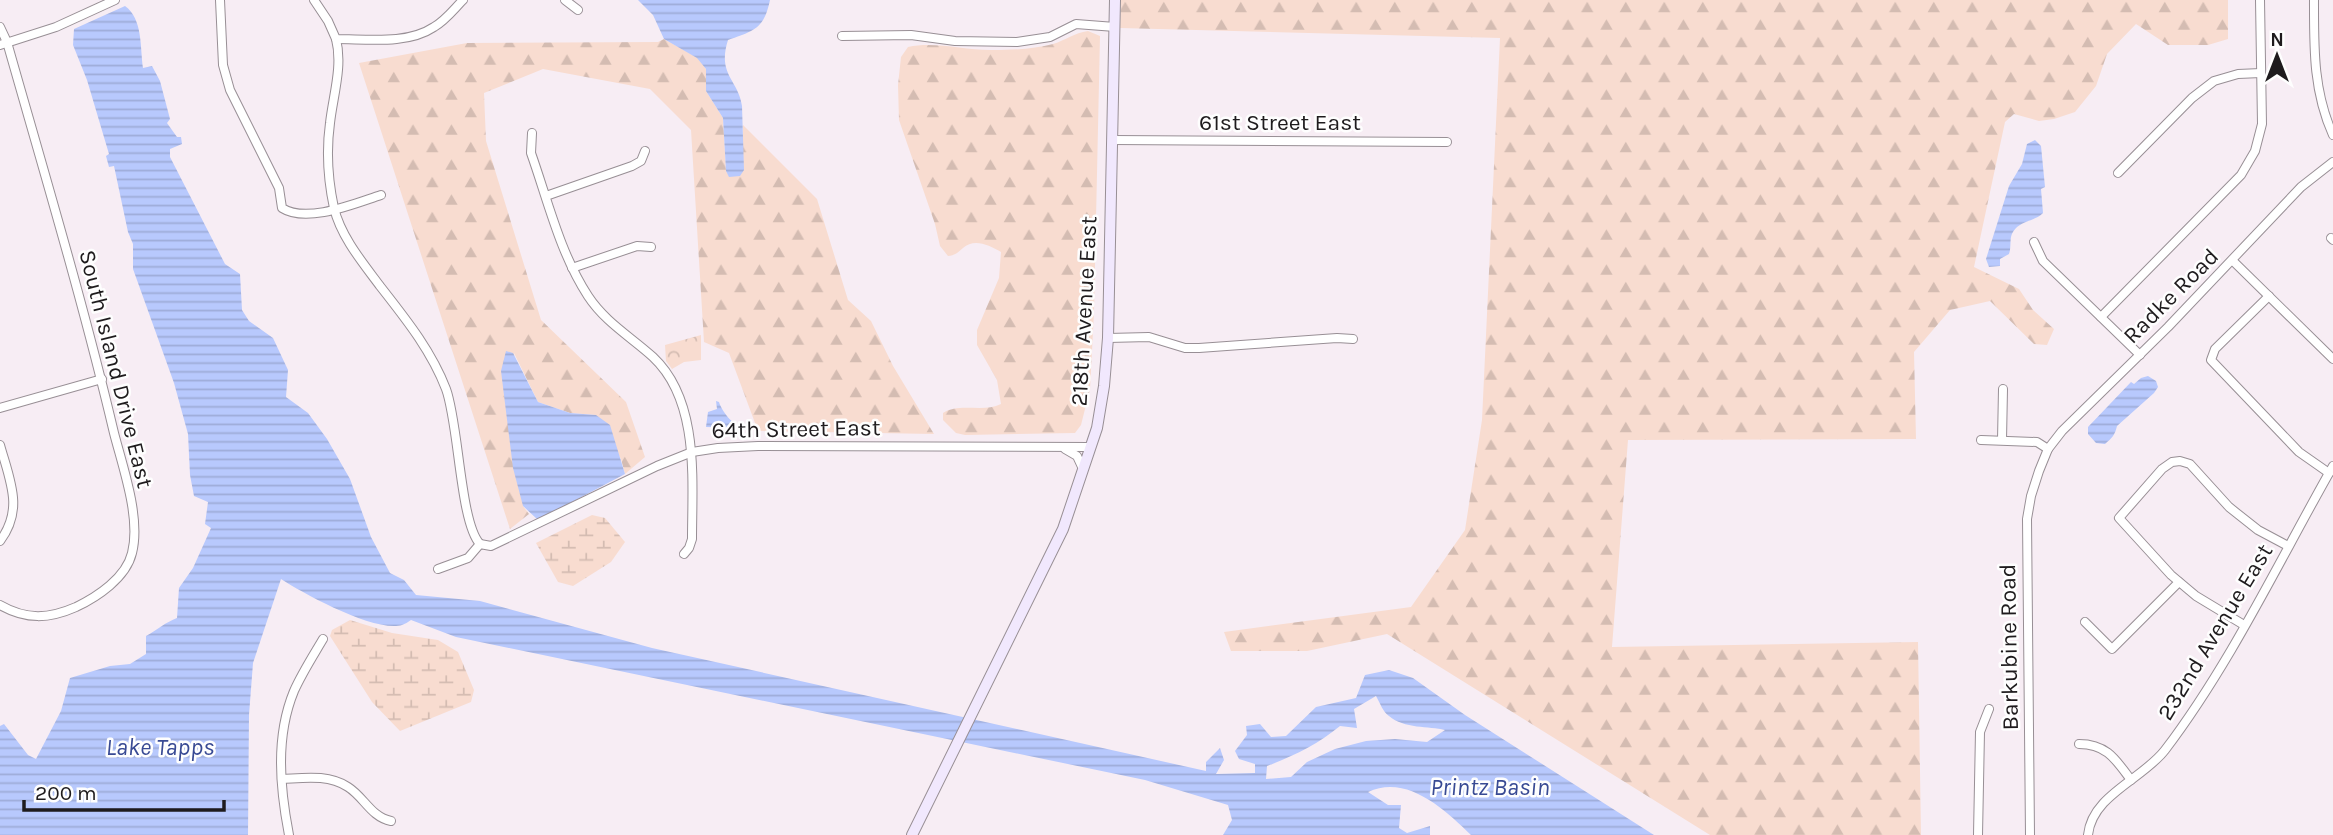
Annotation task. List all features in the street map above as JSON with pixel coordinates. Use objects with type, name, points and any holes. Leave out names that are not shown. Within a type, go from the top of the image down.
[{"type":"street","points":[[3,43],[56,27],[115,0]]},
{"type":"street","points":[[220,0],[223,65],[230,90],[279,188],[282,208],[309,213],[335,210],[381,195]]},
{"type":"street","points":[[314,0],[328,21],[335,39],[338,60],[327,149],[335,210],[358,257],[418,336],[438,371],[450,403],[473,535],[480,544]]},
{"type":"street","points":[[335,39],[400,38],[418,34],[434,27],[463,0]]},
{"type":"street","points":[[565,0],[578,10]]},
{"type":"street","name":"218th Avenue East","points":[[912,835],[1063,529],[1091,447],[1101,408],[1108,338],[1115,0]]},
{"type":"street","points":[[2101,317],[2241,175],[2255,151],[2262,124],[2260,0]]},
{"type":"street","points":[[2314,0],[2314,65],[2322,107],[2333,135]]},
{"type":"street","points":[[842,36],[911,35],[956,41],[1017,42],[1050,37],[1076,24],[1115,27]]},
{"type":"street","name":"South Island Drive East","points":[[0,27],[102,379],[131,507],[134,538],[131,557],[108,587],[69,610],[36,618],[24,616],[0,605]]},
{"type":"street","points":[[2118,173],[2192,98],[2214,81],[2238,74],[2261,73]]},
{"type":"street","points":[[532,132],[531,153],[572,268],[598,309],[623,334],[652,356],[672,380],[687,425],[692,452],[692,539],[684,554]]},
{"type":"street","name":"61st Street East","points":[[1112,140],[1447,142]]},
{"type":"street","points":[[546,195],[632,166],[641,160],[645,151]]},
{"type":"street","name":"Radke Road","points":[[2043,462],[2048,449],[2062,431],[2233,261],[2301,187],[2333,162]]},
{"type":"street","points":[[2034,242],[2043,261],[2140,355]]},
{"type":"street","points":[[572,268],[637,246],[651,247]]},
{"type":"street","points":[[2233,261],[2333,359]]},
{"type":"street","points":[[2269,296],[2215,349],[2211,360],[2299,452],[2331,469]]},
{"type":"street","points":[[1108,338],[1149,337],[1185,348],[1353,339]]},
{"type":"street","points":[[0,408],[102,379]]},
{"type":"street","points":[[2002,440],[2003,389]]},
{"type":"street","points":[[1981,440],[2037,442],[2048,449]]},
{"type":"street","points":[[0,445],[14,505],[11,524],[0,541]]},
{"type":"street","name":"64th Street East","points":[[438,569],[468,558],[480,544],[491,546],[657,466],[692,452],[758,446],[1091,447]]},
{"type":"street","points":[[1059,446],[1077,456],[1083,471]]},
{"type":"street","points":[[2244,625],[2196,596],[2179,582],[2119,518],[2162,469],[2180,461],[2190,464],[2228,507],[2258,530],[2288,546]]},
{"type":"street","name":"Barkubine Road","points":[[2030,835],[2027,519],[2034,484],[2043,462]]},
{"type":"street","name":"232nd Avenue East","points":[[2088,835],[2089,827],[2097,813],[2112,795],[2157,761],[2206,692],[2331,469]]},
{"type":"street","points":[[2085,622],[2112,649],[2179,582]]},
{"type":"street","points":[[289,835],[282,779],[285,720],[296,687],[323,639]]},
{"type":"street","points":[[1978,835],[1980,732],[1989,709]]},
{"type":"street","points":[[2079,744],[2091,744],[2113,755],[2132,780]]},
{"type":"street","points":[[282,779],[326,778],[337,781],[354,791],[375,814],[391,821]]},
{"type":"green space","points":[[1121,0],[2228,0],[2228,39],[2208,45],[2168,45],[2136,24],[2107,54],[2096,86],[2075,112],[2039,121],[2014,114],[2005,122],[1974,267],[2019,289],[2033,310],[2054,329],[2047,345],[2034,344],[1990,301],[1950,310],[1914,352],[1916,439],[1628,440],[1612,647],[1918,642],[1921,835],[1710,835],[1387,634],[1307,651],[1231,651],[1224,632],[1411,607],[1465,530],[1482,420],[1500,38],[1120,28]]},
{"type":"green space","points":[[1088,31],[1100,36],[1094,312],[1090,389],[1081,425],[1075,433],[956,433],[943,420],[943,413],[956,408],[987,408],[1001,404],[997,380],[977,345],[977,330],[999,278],[1001,252],[987,245],[972,243],[948,256],[940,246],[899,120],[898,85],[901,57],[908,47],[919,45],[1009,50],[1053,44]]},
{"type":"green space","points":[[664,39],[698,58],[706,69],[706,91],[723,118],[726,171],[729,176],[743,170],[743,125],[817,199],[848,300],[871,321],[893,366],[934,434],[758,431],[729,353],[704,342],[691,130],[650,89],[543,69],[484,93],[486,141],[541,320],[626,402],[645,457],[625,474],[621,459],[596,415],[570,413],[538,402],[514,353],[523,506],[529,514],[510,529],[359,63],[467,43],[658,42]]},
{"type":"green space","points":[[701,335],[701,360],[684,362],[672,369],[666,361],[665,345]]},
{"type":"green space","points":[[592,515],[605,518],[625,542],[611,562],[573,586],[558,582],[536,543]]},
{"type":"green space","points":[[350,620],[392,633],[438,640],[458,652],[474,690],[471,702],[400,731],[372,702],[330,636],[332,630]]},
{"type":"water","points":[[638,0],[770,0],[761,23],[751,31],[728,40],[725,52],[727,69],[742,106],[744,170],[740,176],[729,177],[726,171],[723,118],[706,91],[706,69],[697,58],[664,39],[653,15]]},
{"type":"water","name":"Lake Tapps","points":[[125,6],[135,18],[140,34],[143,68],[152,66],[160,81],[170,119],[167,123],[177,137],[181,137],[182,144],[170,149],[170,157],[225,264],[240,274],[242,310],[249,321],[273,338],[288,370],[286,397],[308,413],[327,439],[350,479],[371,537],[390,573],[404,580],[416,595],[480,601],[652,648],[1206,771],[1206,762],[1220,748],[1224,760],[1216,774],[1255,773],[1255,764],[1239,759],[1235,751],[1247,735],[1246,726],[1260,724],[1271,737],[1286,736],[1316,707],[1356,698],[1365,675],[1389,670],[1413,678],[1465,715],[1654,835],[1471,835],[1437,805],[1397,787],[1368,792],[1388,805],[1401,805],[1399,828],[1407,833],[1430,826],[1430,835],[1223,835],[1232,820],[1228,805],[1145,780],[456,637],[411,620],[402,625],[390,626],[375,623],[323,602],[281,579],[253,663],[249,715],[248,835],[0,835],[0,726],[4,724],[28,755],[36,759],[61,711],[70,678],[110,666],[130,664],[146,654],[146,636],[177,618],[179,588],[193,568],[211,528],[205,524],[208,502],[194,496],[188,434],[174,383],[133,269],[133,244],[114,166],[109,167],[106,156],[109,154],[87,80],[73,45],[74,29]],"holes":[[[1376,696],[1385,712],[1395,720],[1409,725],[1445,730],[1427,742],[1395,739],[1366,741],[1335,749],[1307,762],[1291,777],[1266,779],[1267,766],[1305,749],[1340,726],[1357,728],[1354,709]]]},
{"type":"water","points":[[2035,140],[2041,146],[2045,187],[2041,189],[2043,213],[2013,231],[2009,254],[2000,259],[2000,266],[1989,267],[1986,259],[2009,186],[2022,164],[2027,144]]},
{"type":"water","points":[[506,351],[513,353],[538,402],[570,413],[596,415],[610,425],[625,474],[538,520],[523,506],[513,468],[501,371]]},
{"type":"water","points":[[2148,376],[2156,381],[2158,387],[2154,393],[2117,426],[2113,436],[2105,444],[2096,443],[2088,434],[2088,427],[2131,382],[2134,384]]},
{"type":"water","points":[[716,401],[732,421],[743,428],[706,427],[708,412],[717,409]]},
{"type":"water label","name":"Printz Basin","points":[[1490,787]]}]
